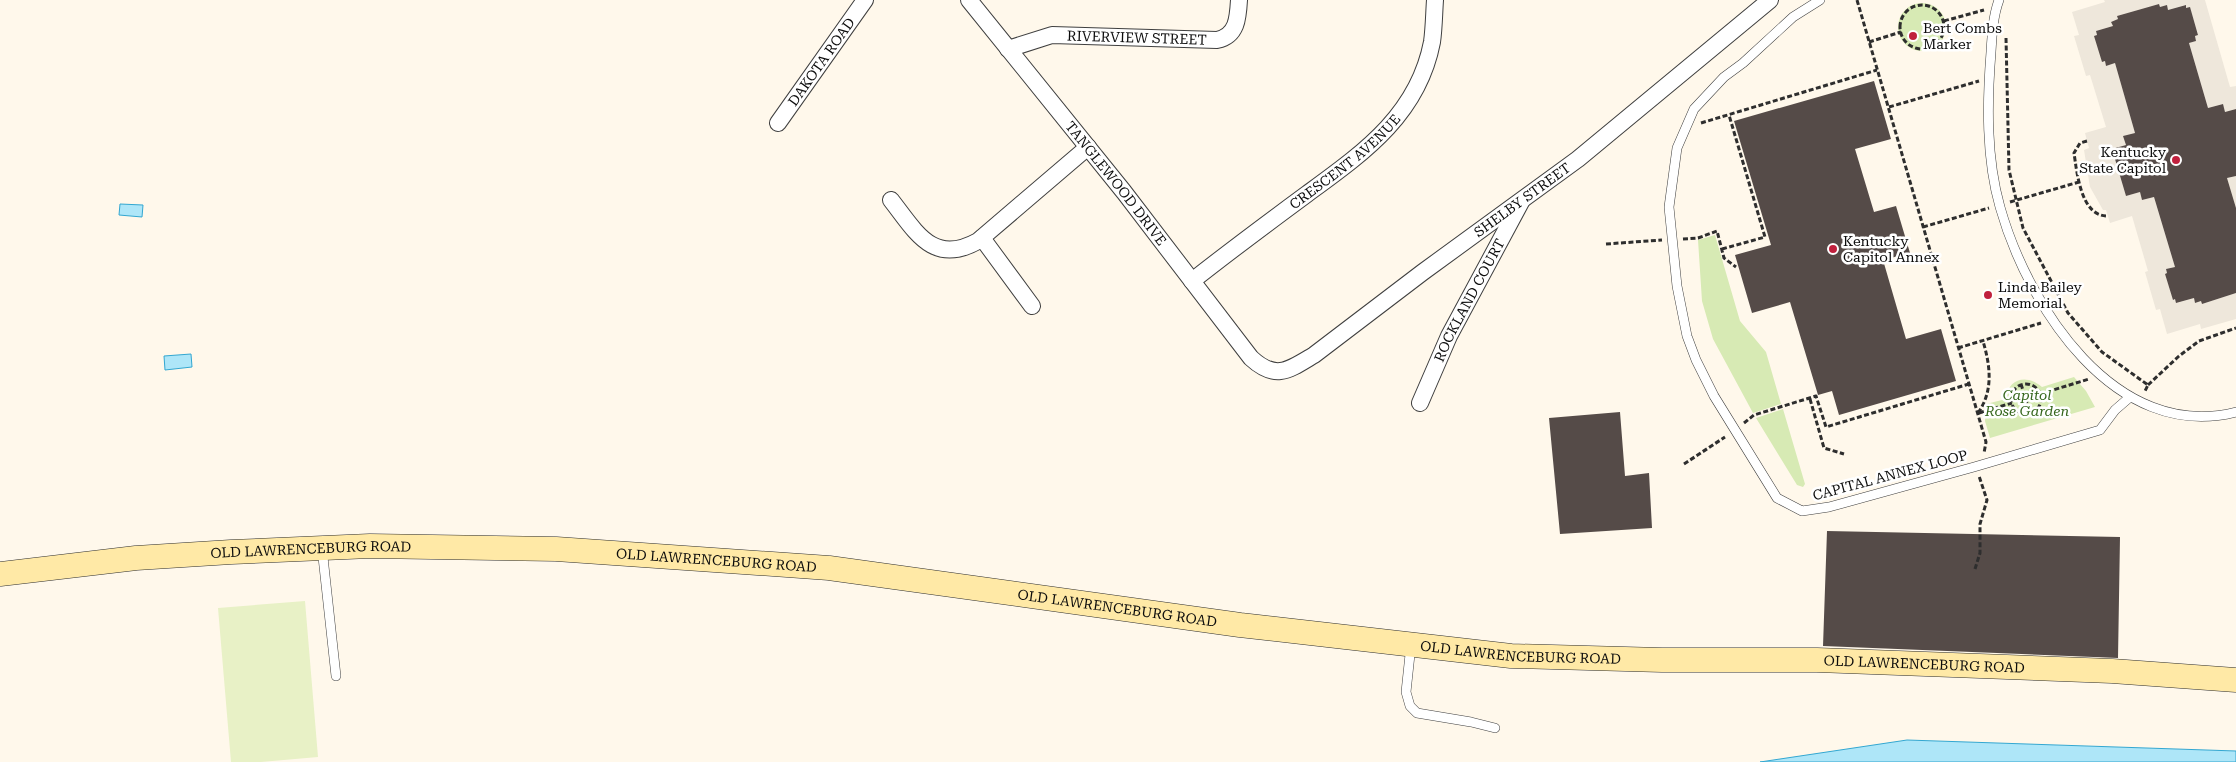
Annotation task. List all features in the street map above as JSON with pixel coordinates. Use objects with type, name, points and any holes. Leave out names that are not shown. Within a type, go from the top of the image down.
[{"type":"main road","name":"OLD LAWRENCEBURG ROAD","points":[[0,574],[136,558],[322,548],[370,546],[556,548],[735,562],[780,563],[918,579],[1240,625],[1511,656],[1662,660],[1817,660],[2112,671],[2236,680]]},
{"type":"street","name":"DAKOTA ROAD","points":[[778,123],[865,0]]},
{"type":"street","name":"TANGLEWOOD DRIVE","points":[[969,0],[1088,148],[1251,358],[1261,367]]},
{"type":"street","name":"RIVERVIEW STREET","points":[[1008,49],[1052,36],[1217,40],[1228,38],[1234,30],[1239,0]]},
{"type":"street","name":"CRESCENT AVENUE","points":[[1192,281],[1364,152],[1391,124],[1412,93],[1427,58],[1432,41],[1435,0]]},
{"type":"street","name":"SHELBY STREET","points":[[1261,367],[1272,372],[1288,370],[1314,355],[1578,159],[1770,0]]},
{"type":"street","points":[[891,200],[923,240],[932,246],[943,250],[956,250],[968,247],[982,238],[1088,148]]},
{"type":"street","name":"ROCKLAND COURT","points":[[1420,403],[1449,336],[1522,200]]},
{"type":"street","points":[[982,238],[1032,306]]},
{"type":"lane","name":"CAPITAL ANNEX LOOP","points":[[1820,0],[1793,17],[1743,63],[1724,77],[1694,109],[1678,148],[1668,207],[1677,286],[1688,336],[1696,360],[1714,396],[1778,498],[1802,511],[1829,508],[1983,464],[2100,430],[2116,410],[2130,397]]},
{"type":"lane","points":[[1998,4],[1989,78],[1990,147],[1999,205],[2021,266],[2036,294],[2074,348],[2099,376],[2130,397],[2165,412],[2187,415],[2236,412]]},
{"type":"lane","points":[[322,548],[336,676]]},
{"type":"lane","points":[[1411,645],[1406,692],[1410,706],[1417,714],[1471,722],[1495,728]]},
{"type":"path","points":[[1857,0],[1986,442],[1983,464],[1979,475],[1987,500],[1980,524],[1980,553],[1975,569]]},
{"type":"path","points":[[1944,21],[1998,4]]},
{"type":"path","points":[[1917,5],[1931,6],[1941,15],[1944,21],[1942,36],[1932,47],[1924,49],[1910,45],[1901,32],[1900,26],[1905,13],[1917,5]]},
{"type":"path","points":[[2006,31],[2009,170],[2023,228],[2068,313],[2102,352],[2148,385]]},
{"type":"path","points":[[1869,42],[1901,32]]},
{"type":"path","points":[[1685,128],[1877,70]]},
{"type":"path","points":[[1888,108],[1989,78]]},
{"type":"path","points":[[1722,249],[1765,237],[1729,115]]},
{"type":"path","points":[[2087,141],[2080,144],[2074,153],[2079,182],[2090,207],[2096,214],[2108,216]]},
{"type":"path","points":[[1923,227],[1940,222]]},
{"type":"path","points":[[1698,238],[1717,231],[1724,258],[1736,267]]},
{"type":"path","points":[[1606,244],[1653,241]]},
{"type":"path","points":[[1958,348],[2054,320]]},
{"type":"path","points":[[2145,391],[2148,385],[2199,340],[2236,328]]},
{"type":"path","points":[[1978,413],[1986,400],[1990,379],[1989,366],[1982,340]]},
{"type":"path","points":[[2040,394],[2099,376]]},
{"type":"path","points":[[1754,416],[1816,396],[1826,427],[1969,384]]},
{"type":"path","points":[[2012,403],[2014,390],[2021,384],[2030,384],[2040,394]]},
{"type":"path","points":[[2021,384],[2030,413]]},
{"type":"path","points":[[2012,403],[2021,413],[2030,413],[2038,408],[2040,394]]},
{"type":"path","points":[[1810,398],[1824,448],[1844,454]]},
{"type":"path","points":[[1978,413],[2012,403]]},
{"type":"path","points":[[1684,464],[1719,442]]},
{"type":"green space","points":[[1917,3],[1927,3],[1936,7],[1942,13],[1945,18],[1945,36],[1936,47],[1927,51],[1917,51],[1908,47],[1902,41],[1898,32],[1898,22],[1902,13],[1908,7]]},
{"type":"green space","points":[[1715,235],[1740,321],[1766,352],[1781,404],[1753,413],[1713,339],[1702,301],[1698,240]]},
{"type":"green space","name":"Capitol Rose Garden","points":[[2074,377],[2086,391],[2095,407],[1990,438],[1985,421],[1986,404],[2006,399],[2010,386],[2014,383],[2019,380],[2030,380],[2042,387]]},
{"type":"green space","points":[[1783,409],[1805,484],[1803,487],[1797,485],[1756,418]]},
{"type":"green space","points":[[305,601],[318,757],[261,762],[231,762],[218,608]]},
{"type":"shaded area","points":[[2104,0],[2205,0],[2230,87],[2236,86],[2236,109],[2225,112],[2222,104],[2208,108],[2189,43],[2196,41],[2195,36],[2198,34],[2190,8],[2186,8],[2185,5],[2168,10],[2167,6],[2160,7],[2159,4],[2117,16],[2118,19],[2111,22],[2113,26],[2096,31],[2102,62],[2105,61],[2106,66],[2115,63],[2135,133],[2124,136],[2126,145],[2112,149],[2126,196],[2140,192],[2142,200],[2154,197],[2175,267],[2166,269],[2167,273],[2165,274],[2173,299],[2177,303],[2194,298],[2195,303],[2201,301],[2202,304],[2236,293],[2236,319],[2201,329],[2200,324],[2167,334],[2160,309],[2156,310],[2145,272],[2148,271],[2132,216],[2110,223],[2106,210],[2103,210],[2090,187],[2084,150],[2089,148],[2085,133],[2106,127],[2090,75],[2086,76],[2074,36],[2079,35],[2072,12],[2105,2]]},
{"type":"shaded area","points":[[2236,176],[2236,208],[2227,178]]},
{"type":"water","points":[[120,204],[143,205],[142,217],[119,215]]},
{"type":"water","points":[[191,354],[192,367],[165,370],[164,356]]},
{"type":"water","points":[[1907,740],[2236,751],[2236,762],[1760,762]]},
{"type":"building","name":"Kentucky State Capitol","points":[[2159,4],[2160,7],[2167,5],[2168,10],[2186,5],[2186,8],[2190,7],[2198,35],[2195,36],[2196,41],[2189,43],[2208,108],[2223,104],[2225,112],[2236,109],[2236,176],[2227,178],[2236,208],[2236,293],[2202,304],[2201,301],[2195,303],[2194,298],[2176,303],[2175,299],[2173,300],[2165,274],[2167,273],[2166,269],[2175,267],[2154,197],[2142,200],[2140,192],[2126,196],[2112,149],[2126,145],[2123,136],[2135,133],[2115,63],[2106,66],[2105,61],[2102,62],[2094,36],[2097,35],[2096,31],[2113,26],[2111,22],[2118,19],[2117,16]]},
{"type":"building","name":"Kentucky Capitol Annex","points":[[1874,81],[1891,139],[1855,149],[1874,212],[1896,206],[1910,253],[1883,260],[1906,339],[1941,329],[1956,381],[1839,415],[1832,391],[1818,395],[1790,302],[1752,313],[1735,255],[1771,245],[1734,121]]},
{"type":"building","points":[[1620,412],[1625,476],[1649,473],[1652,528],[1560,534],[1549,418]]},
{"type":"building","points":[[1827,531],[2120,537],[2118,658],[1823,646]]},
{"type":"place","name":"Bert Combs Marker","points":[[1913,36]]},
{"type":"place","name":"Kentucky State Capitol","points":[[2176,160]]},
{"type":"place","name":"Kentucky Capitol Annex","points":[[1833,249]]},
{"type":"place","name":"Linda Bailey Memorial","points":[[1988,295]]}]
